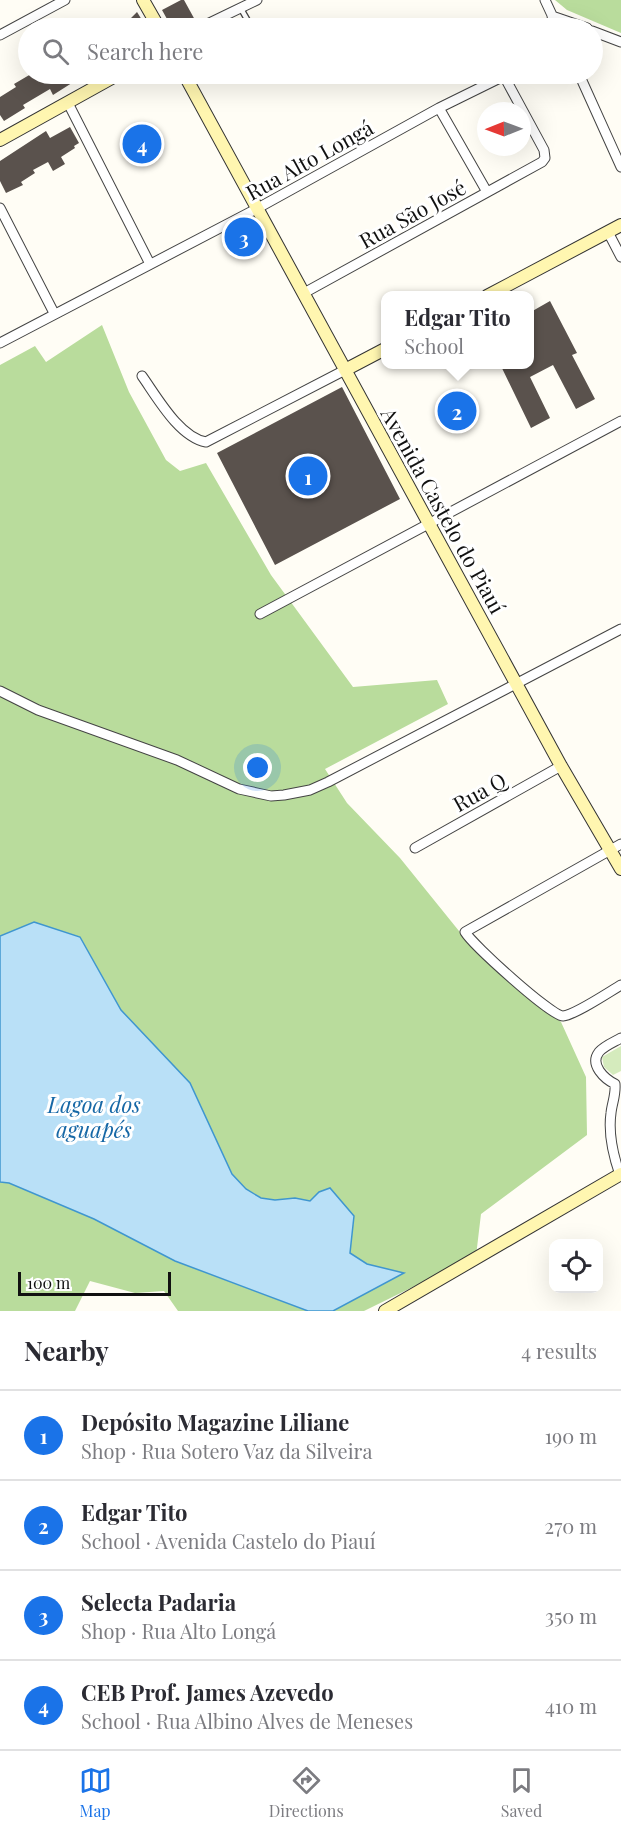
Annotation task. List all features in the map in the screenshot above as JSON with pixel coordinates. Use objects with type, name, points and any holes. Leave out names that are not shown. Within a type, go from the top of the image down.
[{"type":"main road","points":[[143,0],[153,18]]},
{"type":"main road","points":[[0,140],[101,84]]},
{"type":"main road","name":"Avenida Castelo do Piauí","points":[[190,84],[561,766],[615,847],[621,870]]},
{"type":"main road","points":[[496,291],[621,225]]},
{"type":"main road","points":[[345,370],[381,351]]},
{"type":"main road","points":[[385,1311],[620,1175]]},
{"type":"street","points":[[32,18],[65,0]]},
{"type":"street","points":[[215,18],[238,3],[257,0]]},
{"type":"street","points":[[545,0],[552,16],[558,18]]},
{"type":"street","points":[[0,35],[18,25]]},
{"type":"street","points":[[603,35],[621,42]]},
{"type":"street","name":"Rua Alto Longá","points":[[0,344],[54,313],[258,208],[439,108],[488,84]]},
{"type":"street","name":"Rua São José","points":[[304,293],[537,166],[545,158],[544,150],[511,84]]},
{"type":"street","points":[[584,84],[621,167]]},
{"type":"street","points":[[68,103],[150,264]]},
{"type":"street","points":[[439,108],[487,192]]},
{"type":"street","points":[[0,208],[54,313]]},
{"type":"street","points":[[608,232],[621,257]]},
{"type":"street","points":[[142,376],[176,422],[193,436],[206,442],[345,370]]},
{"type":"street","points":[[260,614],[621,421]]},
{"type":"street","points":[[0,691],[38,710],[177,760],[240,789],[271,796],[303,792],[328,782],[621,629]]},
{"type":"street","name":"Rua Q","points":[[415,848],[561,766]]},
{"type":"street","points":[[615,847],[465,932],[538,1001],[558,1015],[569,1015],[621,985]]},
{"type":"street","points":[[620,1175],[611,1143],[611,1113],[618,1083],[603,1077],[597,1064],[598,1053],[621,1038]]},
{"type":"lane","points":[[238,3],[246,18]]},
{"type":"green space","points":[[555,0],[621,0],[621,33],[603,25],[603,18],[586,18],[567,10]]},
{"type":"green space","points":[[102,325],[129,392],[166,460],[180,471],[206,463],[271,575],[353,687],[437,680],[448,704],[325,769],[347,803],[400,858],[459,931],[561,1022],[586,1077],[587,1135],[481,1214],[476,1256],[364,1311],[333,1311],[403,1273],[367,1264],[350,1253],[354,1216],[330,1188],[319,1192],[310,1201],[295,1198],[275,1200],[261,1198],[246,1189],[232,1174],[190,1083],[121,1010],[80,937],[0,936],[0,365],[35,346],[46,362]]},
{"type":"green space","points":[[621,1046],[621,1071],[613,1075],[604,1067],[602,1057]]},
{"type":"green space","points":[[0,1182],[9,1183],[94,1219],[175,1261],[308,1311],[178,1311],[164,1291],[135,1293],[90,1281],[75,1311],[0,1311]]},
{"type":"water","name":"Lagoa dos aguapés","points":[[34,922],[80,937],[121,1010],[190,1083],[232,1174],[246,1189],[261,1198],[275,1200],[295,1198],[310,1201],[319,1192],[330,1188],[354,1216],[350,1253],[367,1264],[404,1273],[333,1311],[308,1311],[175,1261],[94,1219],[9,1183],[0,1182],[0,936]]},
{"type":"building","points":[[184,0],[194,18],[166,18],[162,10]]},
{"type":"building","points":[[137,12],[141,18],[131,18]]},
{"type":"building","points":[[18,82],[18,84],[70,84],[53,95],[50,89],[23,105],[25,108],[4,121],[0,115],[0,97],[16,87],[14,84]]},
{"type":"building","points":[[70,127],[79,143],[61,157],[65,164],[53,171],[48,162],[33,170],[35,173],[21,182],[23,185],[6,193],[0,181],[0,161],[46,131],[50,138]]},
{"type":"building","points":[[248,226],[255,240],[239,248],[232,235]]},
{"type":"building","points":[[550,301],[577,353],[572,355],[595,399],[576,409],[553,365],[530,377],[550,418],[531,428],[502,369],[534,369],[534,310]]},
{"type":"building","points":[[342,387],[400,499],[275,565],[217,453]]},
{"type":"place","name":"CEB Prof. James Azevedo","points":[[142,144]]},
{"type":"place","name":"Selecta Padaria","points":[[244,237]]},
{"type":"place","name":"Edgar Tito","points":[[457,411]]},
{"type":"place","name":"Depósito Magazine Liliane","points":[[308,476]]}]
